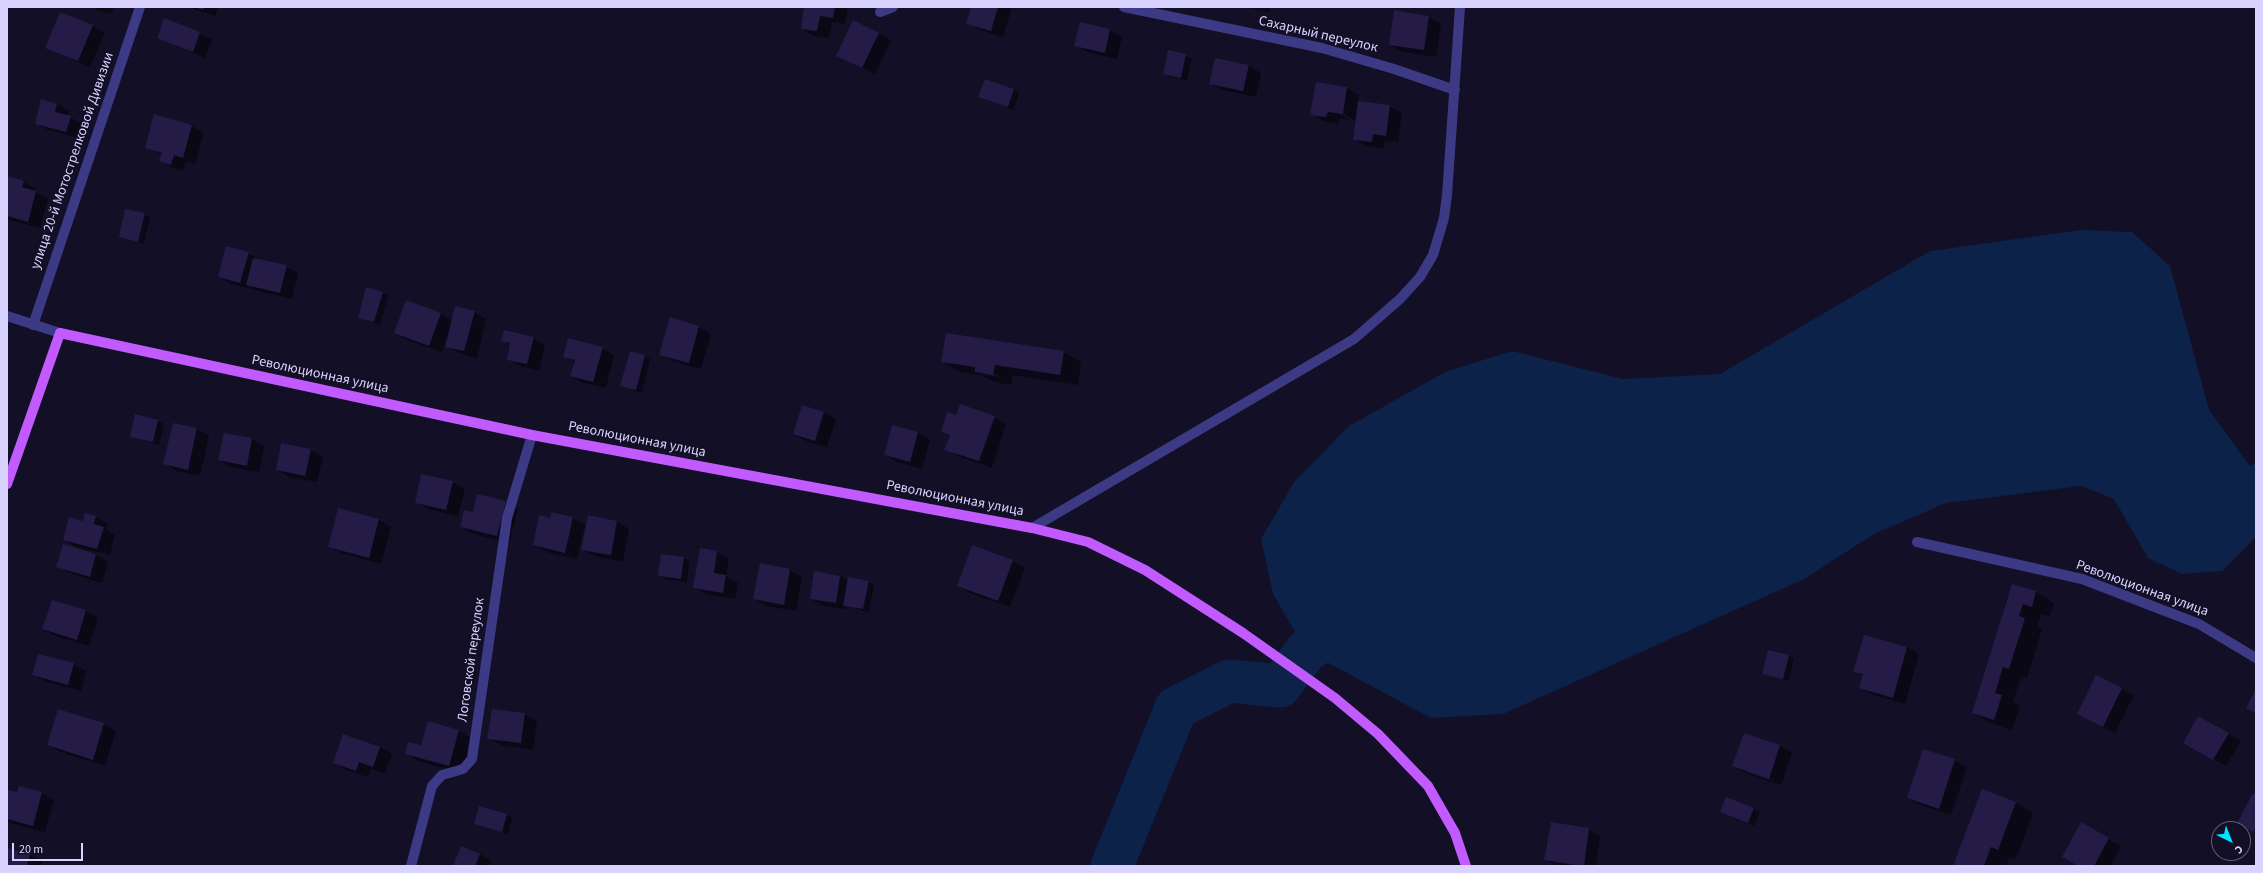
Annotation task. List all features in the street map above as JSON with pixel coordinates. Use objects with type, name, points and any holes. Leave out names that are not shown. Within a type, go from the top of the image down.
[{"type":"main road","name":"Революционная улица","points":[[60,333],[532,435],[1032,528],[1088,542],[1126,558],[1242,633],[1335,698],[1378,734],[1428,786],[1455,833],[1466,866]]},
{"type":"main road","points":[[7,484],[60,333]]},
{"type":"street","name":"улица 20-й Мотострелковой Дивизии","points":[[33,324],[140,7]]},
{"type":"street","points":[[880,12],[893,7]]},
{"type":"street","name":"Сахарный переулок","points":[[1124,7],[1322,48],[1394,69],[1455,90]]},
{"type":"street","points":[[1032,528],[1354,339],[1400,299],[1420,277],[1433,255],[1442,224],[1447,195],[1460,7]]},
{"type":"street","name":"Революционная улица","points":[[7,316],[60,333]]},
{"type":"street","name":"Логовской переулок","points":[[411,866],[432,786],[442,775],[463,769],[472,759],[507,518],[532,435]]},
{"type":"street","name":"Революционная улица","points":[[1917,542],[2082,579],[2199,624],[2256,658]]},
{"type":"water","points":[[2081,230],[2132,232],[2170,266],[2209,410],[2250,466],[2256,463],[2256,537],[2222,571],[2182,574],[2148,558],[2114,499],[2081,486],[1946,503],[1874,534],[1804,579],[1503,714],[1431,718],[1306,651],[1273,594],[1261,539],[1294,482],[1349,426],[1445,372],[1512,351],[1623,379],[1720,374],[1930,251]]},
{"type":"building","points":[[194,7],[204,7],[203,10]]},
{"type":"building","points":[[804,7],[835,7],[833,18],[820,16],[817,31],[801,29]]},
{"type":"building","points":[[971,7],[998,7],[991,31],[966,24]]},
{"type":"building","points":[[1394,10],[1429,16],[1424,50],[1389,45]]},
{"type":"building","points":[[60,12],[93,25],[78,61],[45,48]]},
{"type":"building","points":[[164,18],[200,32],[193,52],[157,38]]},
{"type":"building","points":[[853,20],[879,33],[862,68],[836,56]]},
{"type":"building","points":[[1080,22],[1110,29],[1105,53],[1074,46]]},
{"type":"building","points":[[1168,50],[1186,54],[1181,78],[1163,74]]},
{"type":"building","points":[[1215,58],[1249,65],[1243,91],[1209,84]]},
{"type":"building","points":[[985,79],[1014,89],[1008,107],[978,97]]},
{"type":"building","points":[[1316,82],[1347,87],[1343,114],[1328,112],[1326,117],[1310,115]]},
{"type":"building","points":[[41,99],[57,104],[55,112],[71,116],[66,132],[35,124]]},
{"type":"building","points":[[1358,101],[1390,105],[1386,136],[1373,134],[1372,142],[1353,140]]},
{"type":"building","points":[[154,114],[192,125],[183,158],[174,155],[171,165],[159,161],[162,153],[145,148]]},
{"type":"building","points":[[7,176],[24,181],[22,187],[36,191],[28,222],[7,216]]},
{"type":"building","points":[[125,209],[145,213],[138,242],[119,237]]},
{"type":"building","points":[[226,246],[249,252],[240,283],[218,277]]},
{"type":"building","points":[[253,258],[287,265],[280,293],[246,285]]},
{"type":"building","points":[[366,287],[383,292],[374,322],[358,318]]},
{"type":"building","points":[[406,300],[441,313],[429,346],[394,333]]},
{"type":"building","points":[[455,306],[475,311],[464,351],[445,347]]},
{"type":"building","points":[[670,317],[699,326],[689,363],[659,355]]},
{"type":"building","points":[[504,330],[534,337],[527,364],[507,360],[510,343],[501,341]]},
{"type":"building","points":[[946,333],[1064,351],[1060,375],[995,365],[993,375],[975,372],[975,367],[941,362]]},
{"type":"building","points":[[568,338],[603,347],[593,382],[570,376],[575,360],[563,357]]},
{"type":"building","points":[[630,351],[645,355],[636,390],[620,386]]},
{"type":"building","points":[[960,404],[995,416],[979,461],[944,450],[950,435],[941,432],[947,412],[956,415]]},
{"type":"building","points":[[802,405],[824,412],[815,441],[793,434]]},
{"type":"building","points":[[135,414],[158,420],[153,442],[130,437]]},
{"type":"building","points":[[173,423],[197,428],[188,470],[163,464]]},
{"type":"building","points":[[892,425],[918,432],[910,462],[884,455]]},
{"type":"building","points":[[224,433],[252,438],[247,466],[218,460]]},
{"type":"building","points":[[281,443],[311,449],[305,476],[276,470]]},
{"type":"building","points":[[421,474],[453,481],[446,510],[415,503]]},
{"type":"building","points":[[477,494],[506,501],[497,536],[460,527],[464,510],[473,512]]},
{"type":"building","points":[[338,508],[379,519],[369,558],[328,547]]},
{"type":"building","points":[[551,512],[573,517],[565,553],[533,545],[539,515],[550,518]]},
{"type":"building","points":[[85,513],[96,516],[94,524],[104,527],[97,549],[63,540],[69,517],[83,521]]},
{"type":"building","points":[[588,515],[617,521],[611,555],[581,550]]},
{"type":"building","points":[[63,544],[96,554],[90,577],[56,567]]},
{"type":"building","points":[[972,545],[1013,560],[998,601],[957,586]]},
{"type":"building","points":[[700,548],[717,551],[714,573],[726,575],[723,593],[693,588]]},
{"type":"building","points":[[661,554],[684,557],[681,579],[658,576]]},
{"type":"building","points":[[760,563],[790,569],[784,605],[753,599]]},
{"type":"building","points":[[814,571],[840,576],[836,603],[810,599]]},
{"type":"building","points":[[848,577],[869,581],[863,609],[843,606]]},
{"type":"building","points":[[2012,584],[2036,591],[2032,607],[2023,604],[2019,616],[2025,618],[2009,669],[2003,667],[1995,693],[2002,695],[1994,720],[1972,713]]},
{"type":"building","points":[[52,600],[86,610],[77,640],[42,629]]},
{"type":"building","points":[[1864,635],[1907,647],[1893,698],[1859,688],[1863,674],[1853,672]]},
{"type":"building","points":[[1768,650],[1789,655],[1783,679],[1762,674]]},
{"type":"building","points":[[38,654],[74,663],[68,685],[32,675]]},
{"type":"building","points":[[2096,675],[2122,688],[2103,727],[2077,714]]},
{"type":"building","points":[[2256,689],[2256,713],[2246,708]]},
{"type":"building","points":[[58,709],[104,723],[93,760],[47,745]]},
{"type":"building","points":[[492,709],[525,713],[521,743],[487,739]]},
{"type":"building","points":[[2198,716],[2229,733],[2213,760],[2183,743]]},
{"type":"building","points":[[428,721],[459,730],[449,766],[405,754],[408,742],[421,745]]},
{"type":"building","points":[[1744,733],[1780,745],[1769,779],[1732,766]]},
{"type":"building","points":[[343,734],[380,747],[373,767],[359,762],[356,771],[333,763]]},
{"type":"building","points":[[1923,749],[1955,759],[1939,809],[1907,798]]},
{"type":"building","points":[[19,786],[42,792],[33,826],[7,819],[7,790],[17,792]]},
{"type":"building","points":[[1982,789],[2016,802],[1998,850],[1991,847],[1984,866],[1953,866]]},
{"type":"building","points":[[2253,793],[2256,795],[2256,827],[2253,832],[2251,831],[2251,821],[2238,821]]},
{"type":"building","points":[[1726,797],[1754,808],[1748,823],[1720,812]]},
{"type":"building","points":[[479,806],[507,814],[502,832],[474,824]]},
{"type":"building","points":[[1551,822],[1589,828],[1584,866],[1544,860]]},
{"type":"building","points":[[2081,822],[2109,838],[2094,866],[2078,866],[2062,857]]},
{"type":"building","points":[[461,846],[480,854],[475,866],[453,866]]},
{"type":"building","points":[[7,848],[30,854],[27,866],[7,866]]},
{"type":"waterway","points":[[1112,866],[1176,708],[1229,681],[1280,686],[1306,651],[1349,624],[1354,618]]}]
